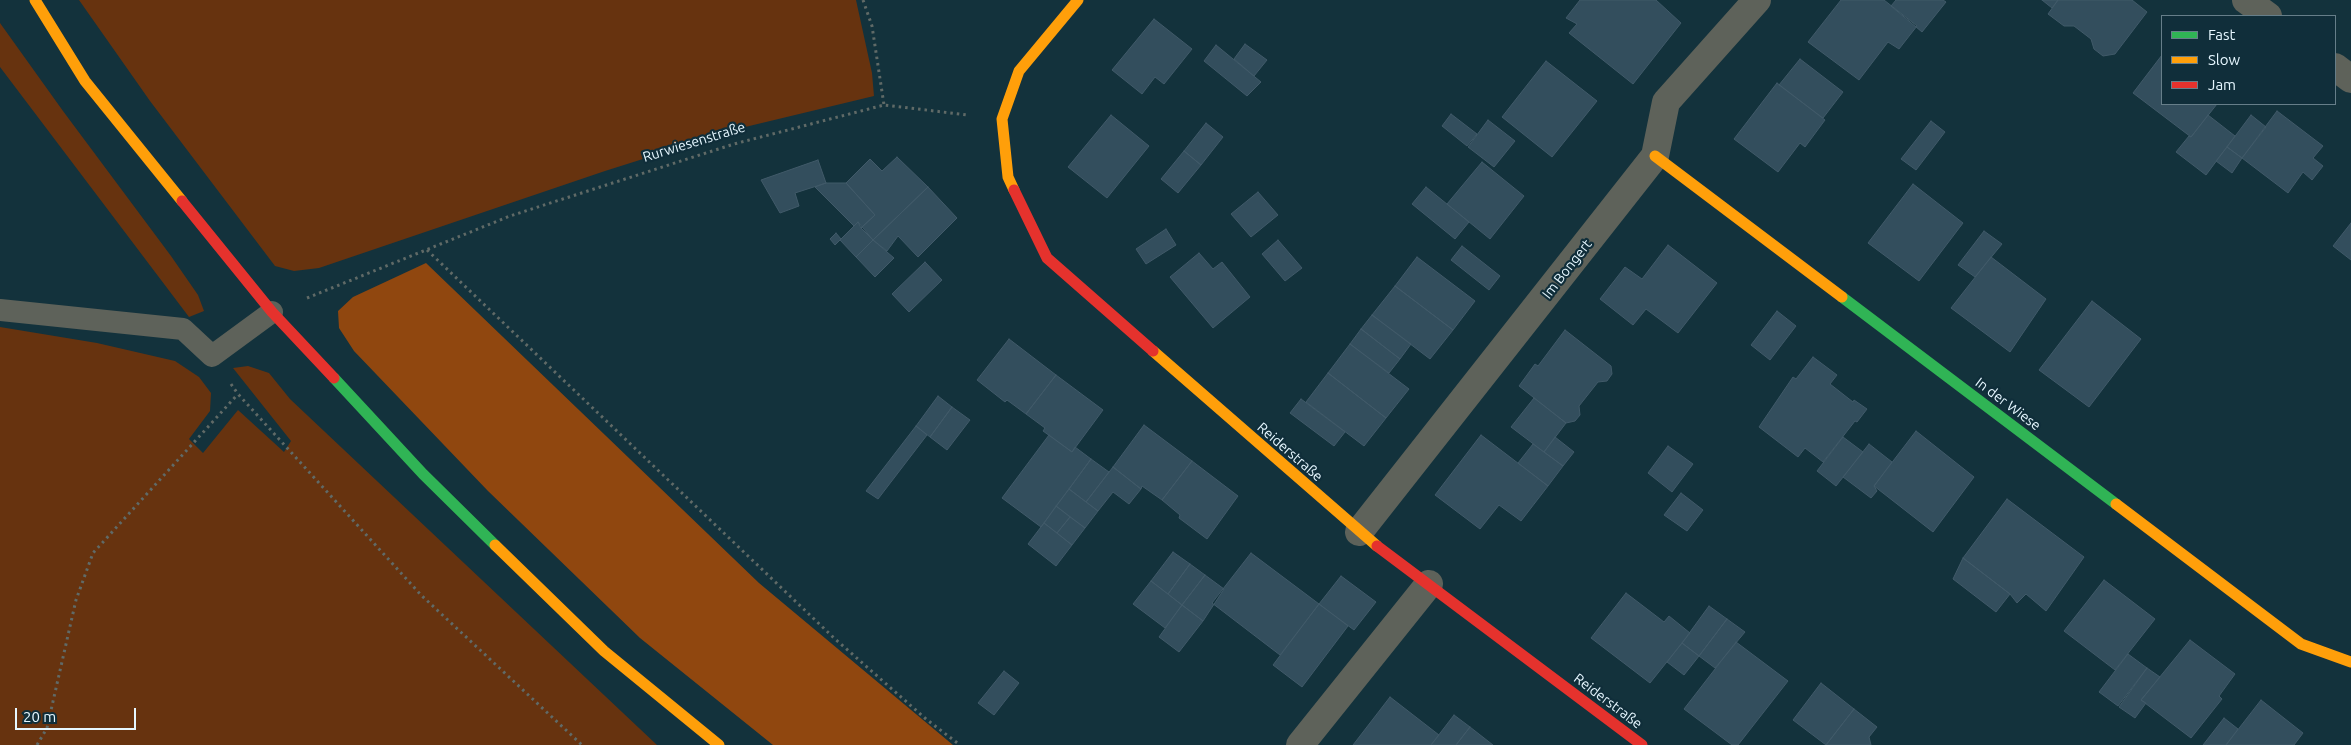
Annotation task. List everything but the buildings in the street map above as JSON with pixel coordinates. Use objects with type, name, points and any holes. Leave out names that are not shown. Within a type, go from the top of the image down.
[{"type":"street","points":[[35,0],[85,81],[272,312],[423,474],[604,651],[718,745]]},
{"type":"street","points":[[1002,119],[1019,71],[1078,0]]},
{"type":"street","name":"Im Bongert","points":[[1359,532],[1656,156],[1666,102],[1757,0]]},
{"type":"street","points":[[2246,0],[2267,15]]},
{"type":"street","points":[[2336,68],[2351,79]]},
{"type":"street","name":"Reiderstraße","points":[[1002,119],[1008,177],[1047,258],[1359,532],[1642,745]]},
{"type":"street","name":"In der Wiese","points":[[1656,156],[2301,644],[2351,662]]},
{"type":"street","points":[[1300,745],[1429,584]]},
{"type":"lane","points":[[0,310],[183,329],[212,356],[272,312]]},
{"type":"path","points":[[864,0],[872,26],[884,105]]},
{"type":"path","name":"Rurwiesenstraße","points":[[272,312],[510,216],[706,153],[884,105],[1002,119]]},
{"type":"path","points":[[427,250],[834,638],[926,719],[960,745]]},
{"type":"path","points":[[37,745],[47,728],[76,600],[93,552],[238,394],[421,595],[582,745]]},
{"type":"shaded area","points":[[79,0],[856,0],[872,73],[874,96],[741,128],[605,171],[319,268],[294,271],[275,266],[150,101]]},
{"type":"shaded area","points":[[0,23],[171,256],[198,295],[204,311],[189,317],[0,67]]},
{"type":"shaded area","points":[[426,263],[759,583],[953,745],[773,745],[640,638],[488,491],[354,351],[339,328],[338,311],[353,297]]},
{"type":"shaded area","points":[[0,327],[97,343],[175,361],[199,377],[211,393],[210,411],[189,439],[203,453],[238,410],[284,452],[291,441],[233,368],[248,366],[269,373],[290,399],[657,745],[0,745]]},
{"type":"traffic: fast","points":[[1842,297],[2116,504]]},
{"type":"traffic: fast","points":[[334,378],[423,474],[495,545]]},
{"type":"traffic: slow","points":[[35,0],[85,81],[182,201]]},
{"type":"traffic: slow","points":[[1014,190],[1008,177],[1002,119],[1019,71],[1078,0]]},
{"type":"traffic: slow","points":[[1655,156],[1842,297]]},
{"type":"traffic: slow","points":[[1153,351],[1377,546]]},
{"type":"traffic: slow","points":[[2116,504],[2301,644],[2351,662]]},
{"type":"traffic: slow","points":[[495,545],[604,651],[719,745]]},
{"type":"traffic: jam","points":[[1014,190],[1047,258],[1153,351]]},
{"type":"traffic: jam","points":[[182,201],[272,312],[334,378]]},
{"type":"traffic: jam","points":[[1377,546],[1642,745]]}]
